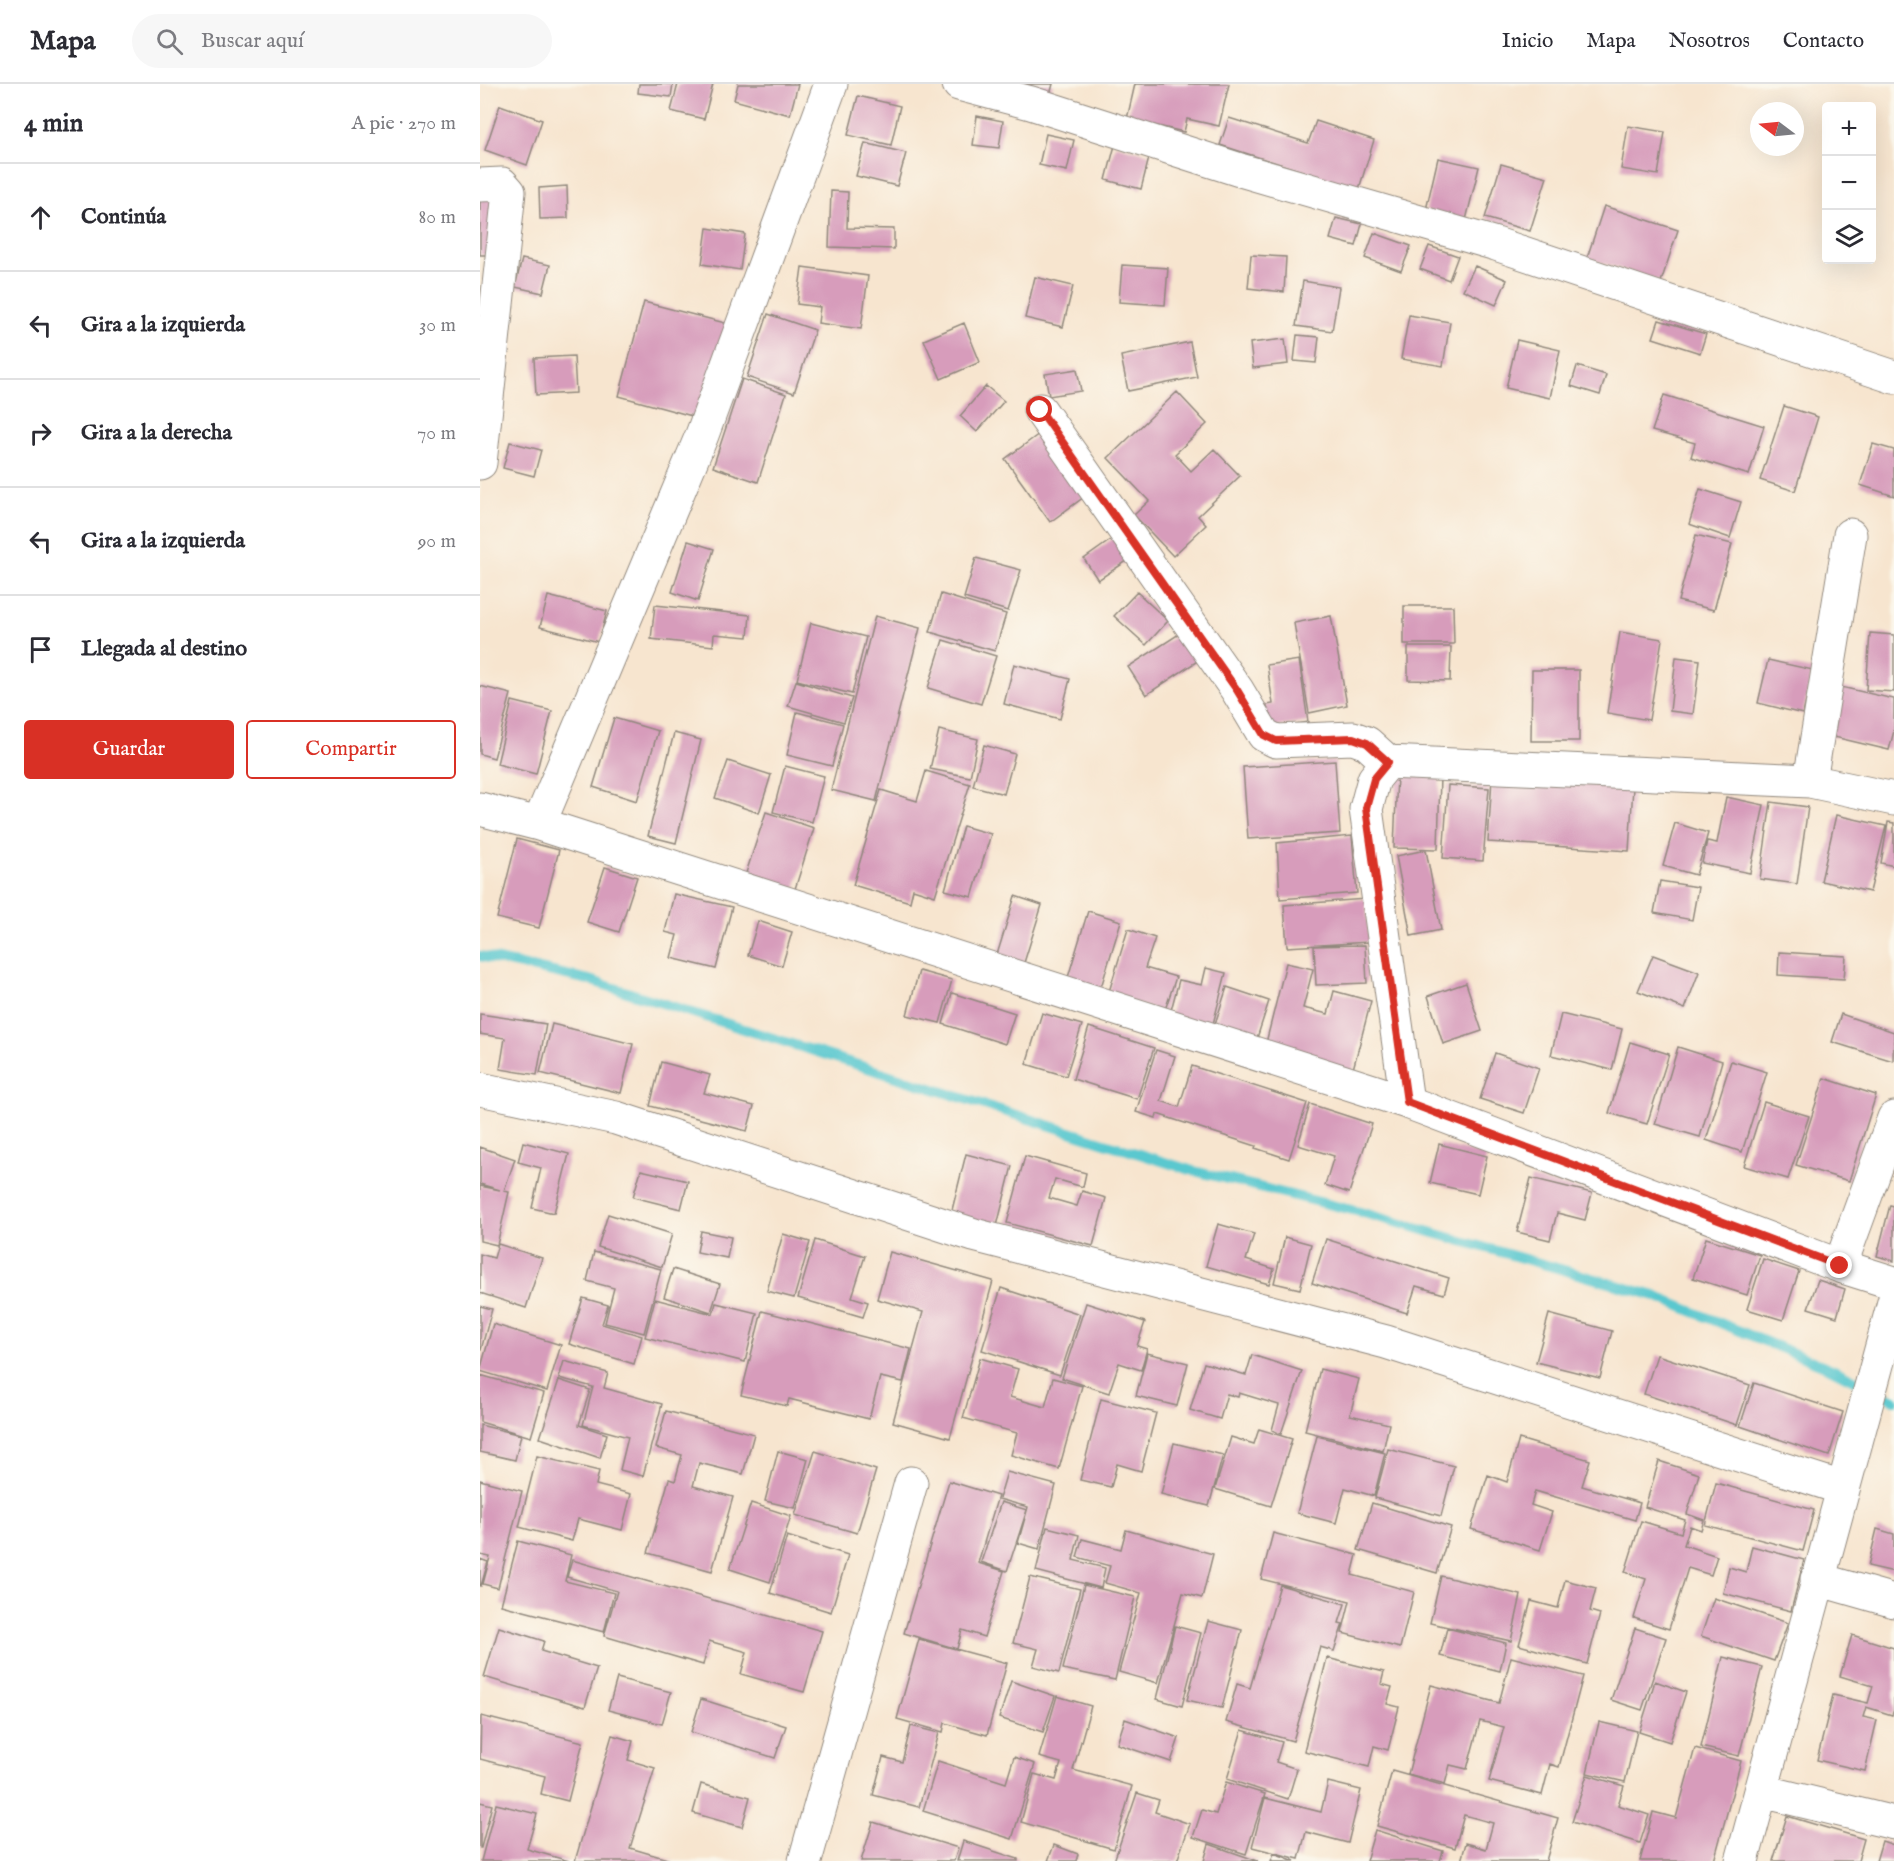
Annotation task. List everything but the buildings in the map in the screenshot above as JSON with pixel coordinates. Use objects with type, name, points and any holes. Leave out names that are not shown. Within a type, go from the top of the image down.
[{"type":"street","points":[[539,824],[702,435],[831,84]]},
{"type":"street","points":[[959,84],[1031,103],[1240,170],[1496,244],[1894,377]]},
{"type":"street","points":[[480,186],[502,184],[509,192],[480,463]]},
{"type":"street","points":[[1040,410],[1237,690],[1264,735],[1276,741],[1353,738],[1367,743],[1388,762],[1809,782],[1894,800]]},
{"type":"street","points":[[1809,782],[1850,535]]},
{"type":"street","points":[[1388,762],[1374,779],[1366,808],[1407,1102]]},
{"type":"street","points":[[480,809],[539,824],[1407,1102],[1840,1266],[1893,1300],[1742,1861]]},
{"type":"street","points":[[480,1089],[616,1118],[974,1235],[1386,1342],[1846,1474]]},
{"type":"street","points":[[1840,1266],[1894,1118]]},
{"type":"street","points":[[805,1861],[911,1483]]},
{"type":"street","points":[[1818,1579],[1894,1601]]},
{"type":"street","points":[[1762,1791],[1894,1823]]},
{"type":"waterway","points":[[480,956],[589,980],[1190,1170],[1360,1212],[1655,1296],[1832,1369],[1894,1400]]},
{"type":"route","points":[[1040,410],[1237,690],[1264,735],[1276,741],[1353,738],[1367,743],[1388,762],[1374,779],[1366,808],[1407,1102],[1840,1266]]}]
